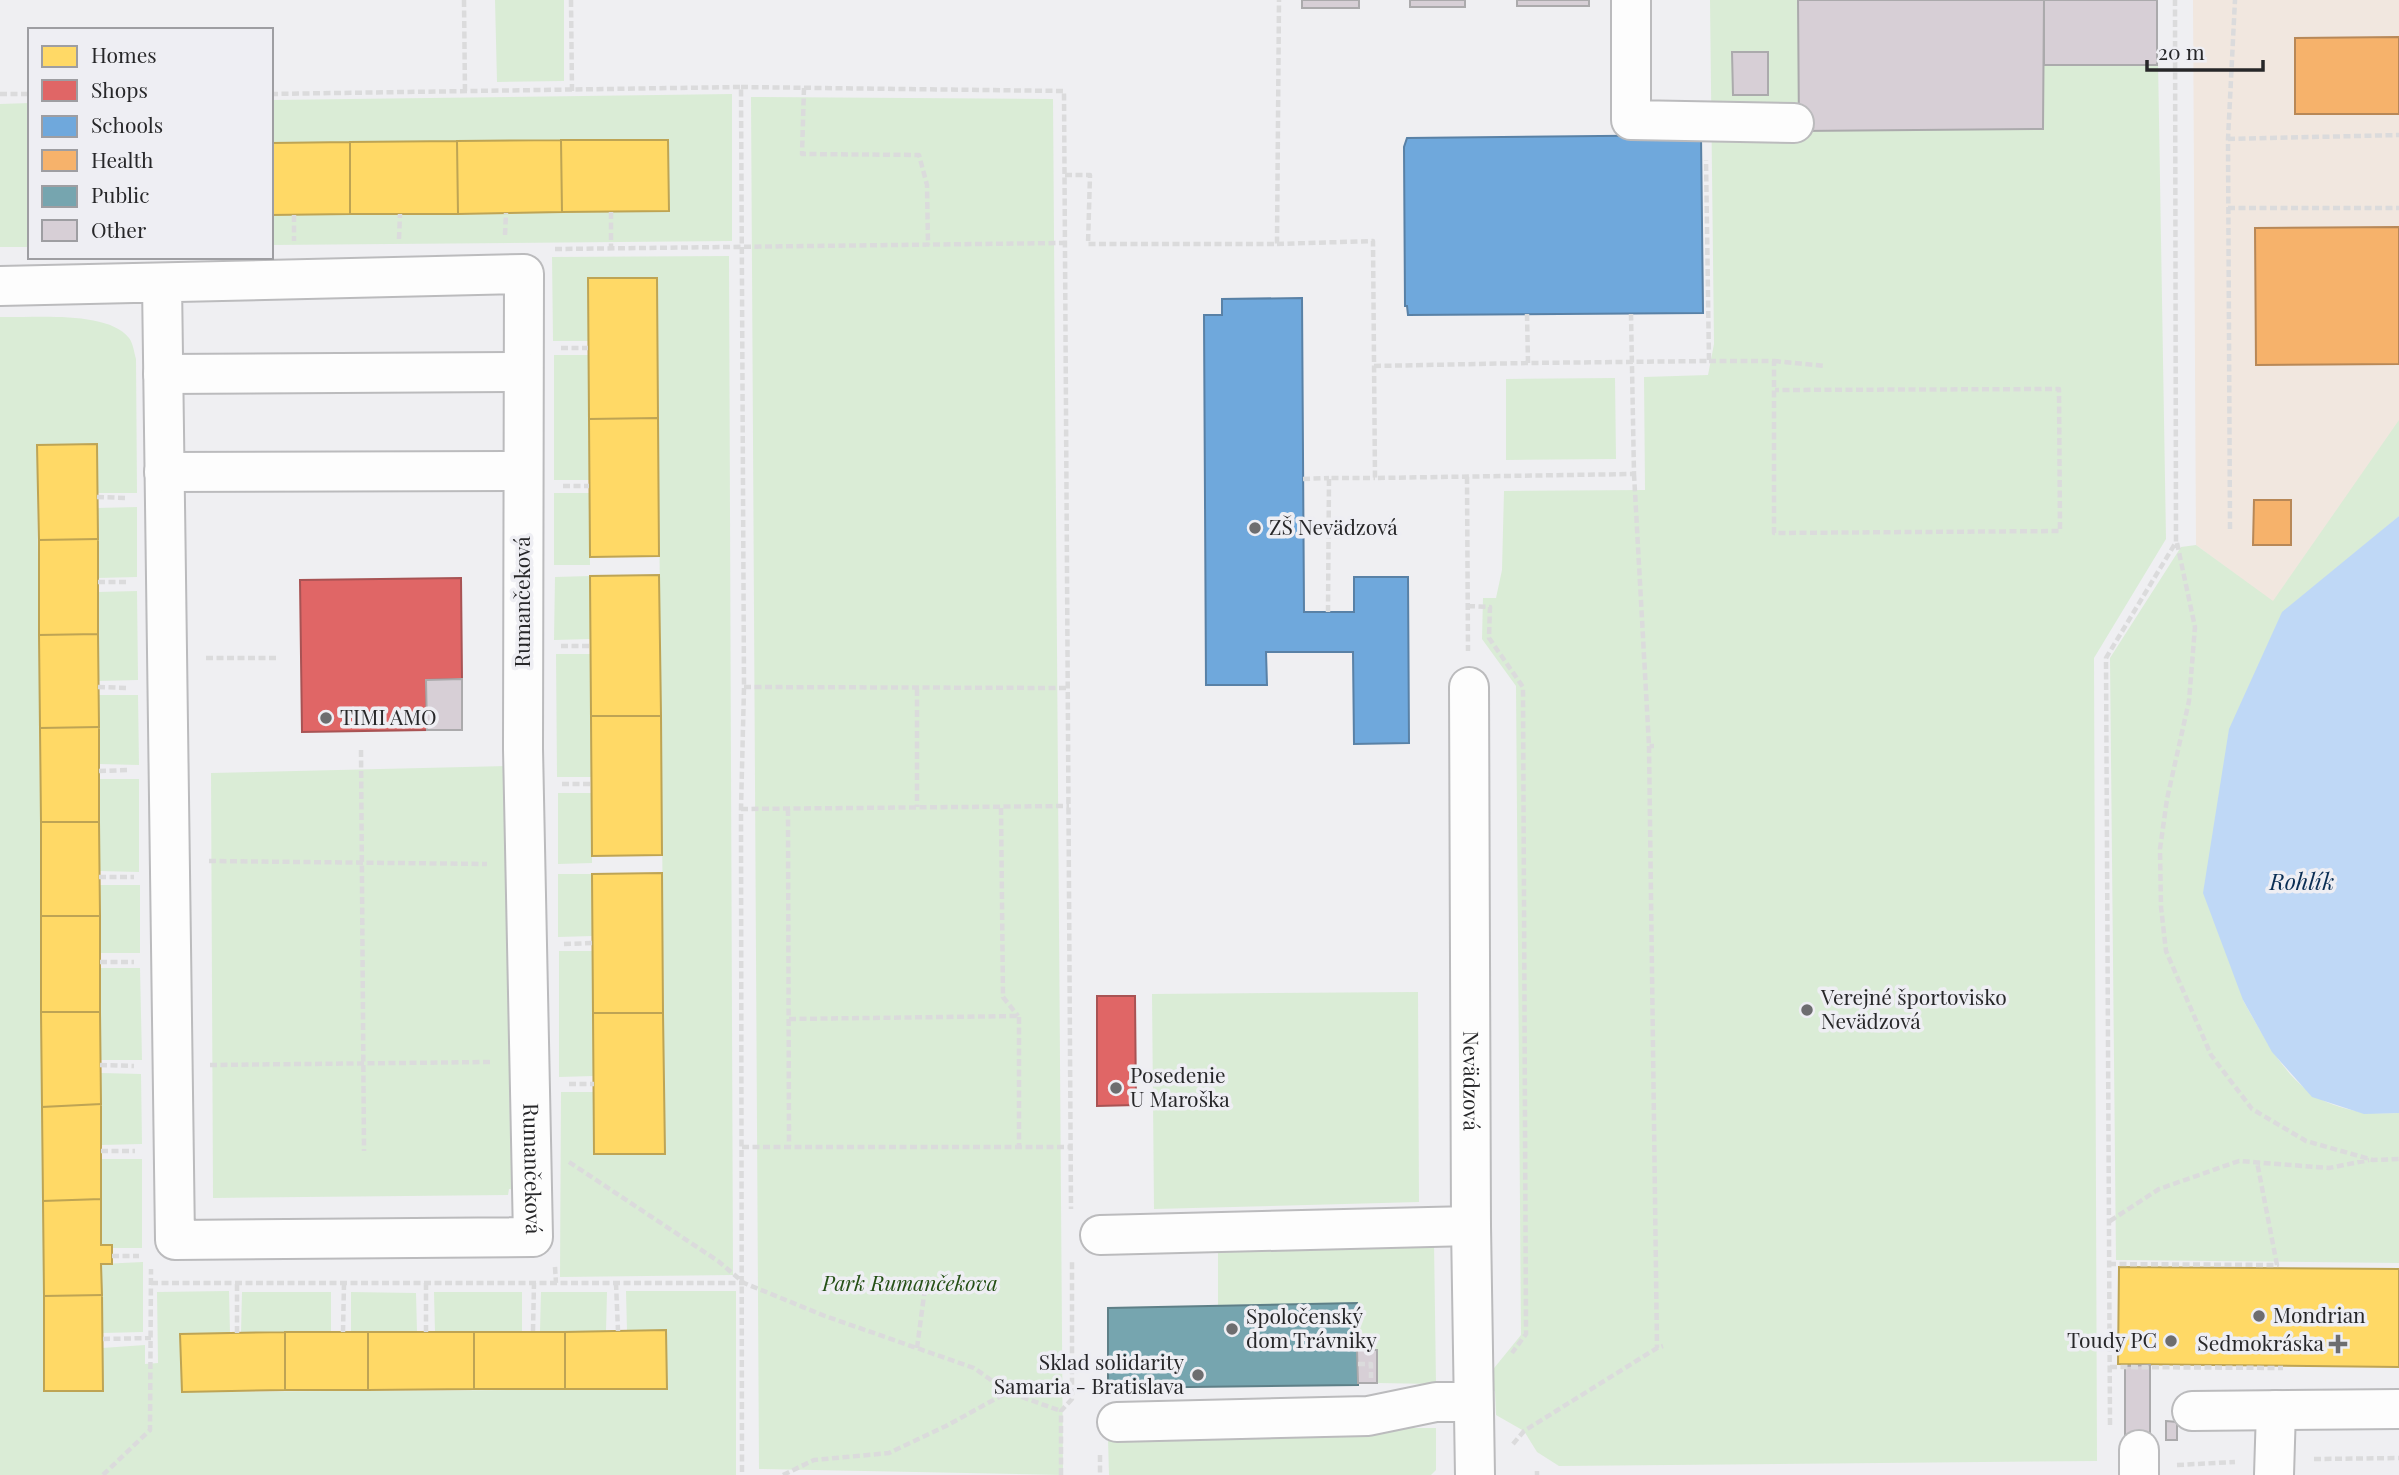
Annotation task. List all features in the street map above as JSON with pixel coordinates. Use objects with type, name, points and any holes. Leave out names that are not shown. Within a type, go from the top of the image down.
[{"type":"street","points":[[1631,0],[1631,120],[1794,123]]},
{"type":"street","name":"Rumančeková","points":[[0,286],[524,274],[526,863],[533,1237],[175,1240],[173,1065],[153,870],[167,659],[162,283]]},
{"type":"street","points":[[163,374],[523,372]]},
{"type":"street","points":[[164,472],[523,471]]},
{"type":"street","name":"Nevädzová","points":[[1469,687],[1472,1402],[1475,1475]]},
{"type":"street","points":[[1081,1234],[1471,1226]]},
{"type":"street","points":[[1117,1422],[1368,1416],[1436,1402],[1472,1402]]},
{"type":"street","points":[[2192,1411],[2399,1409]]},
{"type":"street","points":[[2274,1475],[2276,1410]]},
{"type":"path","points":[[464,0],[465,93]]},
{"type":"path","points":[[571,0],[572,91]]},
{"type":"path","points":[[1277,244],[1279,0]]},
{"type":"path","points":[[2175,0],[2176,542],[2195,627],[2189,701],[2167,799],[2160,849],[2161,907],[2166,951],[2211,1055],[2252,1109],[2306,1141],[2373,1160]]},
{"type":"path","points":[[2230,529],[2228,139],[2235,0]]},
{"type":"path","points":[[273,93],[465,93],[741,87],[1064,91],[1071,1147],[1081,1234],[1072,1399],[1061,1411],[1061,1475]]},
{"type":"path","points":[[741,87],[744,687],[741,809],[744,1283],[742,1475]]},
{"type":"path","points":[[804,88],[803,154],[919,155],[927,185],[928,245]]},
{"type":"path","points":[[0,94],[28,94]]},
{"type":"path","points":[[2228,139],[2399,135]]},
{"type":"path","points":[[1706,149],[1709,361]]},
{"type":"path","points":[[1065,175],[1090,175],[1088,244],[1373,241],[1375,478]]},
{"type":"path","points":[[2228,208],[2399,208]]},
{"type":"path","points":[[611,212],[611,248]]},
{"type":"path","points":[[505,237],[506,213]]},
{"type":"path","points":[[399,251],[400,214]]},
{"type":"path","points":[[294,215],[294,252]]},
{"type":"path","points":[[545,249],[1065,243]]},
{"type":"path","points":[[1527,314],[1528,363]]},
{"type":"path","points":[[1631,314],[1634,474],[1652,746],[1657,1348]]},
{"type":"path","points":[[557,348],[588,348]]},
{"type":"path","points":[[1374,366],[1709,361],[1825,366]]},
{"type":"path","points":[[1774,362],[1774,533],[2060,531],[2059,389],[1775,390]]},
{"type":"path","points":[[1303,479],[1634,474]]},
{"type":"path","points":[[1467,477],[1469,687]]},
{"type":"path","points":[[1328,612],[1329,478]]},
{"type":"path","points":[[561,486],[589,486]]},
{"type":"path","points":[[97,497],[134,498]]},
{"type":"path","points":[[2129,1452],[2110,1367],[2106,658],[2176,542]]},
{"type":"path","points":[[97,582],[135,582]]},
{"type":"path","points":[[1468,606],[1490,607],[1489,638],[1523,687],[1526,1334],[1506,1362]]},
{"type":"path","points":[[549,646],[591,646]]},
{"type":"path","points":[[167,659],[279,658]]},
{"type":"path","points":[[98,687],[135,688]]},
{"type":"path","points":[[744,687],[1068,688]]},
{"type":"path","points":[[916,689],[917,807]]},
{"type":"path","points":[[361,750],[364,864],[364,1151]]},
{"type":"path","points":[[99,771],[136,770]]},
{"type":"path","points":[[551,784],[591,784]]},
{"type":"path","points":[[741,809],[1069,806]]},
{"type":"path","points":[[1001,808],[1003,997],[1019,1016],[1019,1146]]},
{"type":"path","points":[[788,809],[789,1146]]},
{"type":"path","points":[[99,877],[216,861],[526,863]]},
{"type":"path","points":[[552,944],[593,943]]},
{"type":"path","points":[[100,962],[137,962]]},
{"type":"path","points":[[789,1019],[1019,1016]]},
{"type":"path","points":[[100,1065],[530,1062]]},
{"type":"path","points":[[567,1084],[594,1084]]},
{"type":"path","points":[[742,1147],[1071,1147]]},
{"type":"path","points":[[101,1151],[138,1151]]},
{"type":"path","points":[[565,1159],[718,1261],[744,1283],[974,1368],[1008,1392],[1061,1411]]},
{"type":"path","points":[[2109,1221],[2159,1189],[2239,1161],[2329,1168],[2373,1160],[2399,1159]]},
{"type":"path","points":[[2109,1264],[2277,1265],[2258,1162]]},
{"type":"path","points":[[112,1256],[150,1255]]},
{"type":"path","points":[[151,1283],[744,1283]]},
{"type":"path","points":[[237,1283],[237,1333]]},
{"type":"path","points":[[343,1332],[344,1283]]},
{"type":"path","points":[[426,1283],[426,1332]]},
{"type":"path","points":[[533,1331],[534,1283]]},
{"type":"path","points":[[616,1283],[618,1331]]},
{"type":"path","points":[[917,1348],[925,1288]]},
{"type":"path","points":[[103,1339],[151,1338]]},
{"type":"path","points":[[1506,1453],[1524,1431],[1663,1346]]},
{"type":"path","points":[[103,1475],[150,1430],[151,1358]]},
{"type":"path","points":[[2110,1367],[2290,1368]]},
{"type":"path","points":[[783,1475],[814,1460],[889,1453],[1008,1392]]},
{"type":"shaded area","points":[[2193,0],[2399,0],[2399,516],[2273,602],[2196,545]]},
{"type":"green space","points":[[495,0],[564,0],[564,81],[497,82]]},
{"type":"green space","name":"Verejné športovisko Nevädzová","points":[[1710,0],[2157,0],[2166,539],[2094,658],[2097,1461],[1559,1466],[1537,1452],[1524,1431],[1496,1415],[1495,1392],[1486,1378],[1521,1335],[1516,686],[1482,639],[1483,598],[1496,598],[1502,570],[1504,491],[1645,490],[1644,377],[1708,375],[1714,344]]},
{"type":"green space","points":[[732,94],[732,241],[273,245],[273,100]]},
{"type":"green space","name":"Park Rumančekova","points":[[751,97],[1053,99],[1063,1475],[759,1469]]},
{"type":"green space","points":[[28,103],[28,247],[0,247],[0,104]]},
{"type":"green space","points":[[729,256],[733,1275],[560,1277],[561,1092],[594,1092],[594,1154],[665,1153],[657,278],[588,278],[588,341],[553,341],[552,257]]},
{"type":"green space","points":[[0,317],[69,317],[104,323],[119,329],[129,338],[136,359],[137,493],[97,493],[96,444],[37,445],[45,1391],[103,1391],[102,1348],[145,1345],[145,1364],[158,1363],[157,1292],[229,1291],[230,1333],[181,1334],[182,1392],[666,1389],[666,1331],[627,1331],[626,1291],[736,1291],[736,1475],[0,1475]]},
{"type":"green space","points":[[554,355],[588,355],[589,480],[554,480]]},
{"type":"green space","points":[[1615,378],[1616,459],[1506,460],[1506,379]]},
{"type":"green space","points":[[2399,420],[2399,516],[2343,564],[2243,1000],[2272,1049],[2302,1086],[2320,1099],[2342,1107],[2368,1112],[2399,1113],[2399,1263],[2116,1260],[2110,658],[2181,547],[2196,545],[2273,601]]},
{"type":"green space","points":[[554,493],[589,493],[590,565],[554,565]]},
{"type":"green space","points":[[137,507],[137,577],[97,578],[97,508]]},
{"type":"green space","points":[[590,576],[590,639],[554,640],[555,577]]},
{"type":"green space","points":[[137,591],[138,680],[98,681],[98,592]]},
{"type":"green space","points":[[556,654],[591,654],[591,777],[557,777]]},
{"type":"green space","points":[[99,695],[138,695],[139,765],[99,764]]},
{"type":"green space","points":[[507,766],[510,1136],[522,1190],[509,1189],[508,1195],[213,1198],[211,773]]},
{"type":"green space","points":[[99,779],[139,779],[139,872],[99,871]]},
{"type":"green space","points":[[558,793],[592,793],[592,863],[558,864]]},
{"type":"green space","points":[[558,874],[592,874],[593,936],[558,937]]},
{"type":"green space","points":[[100,885],[140,885],[140,953],[100,953]]},
{"type":"green space","points":[[559,951],[593,951],[594,1076],[559,1077]]},
{"type":"green space","points":[[99,968],[140,968],[142,1060],[100,1060]]},
{"type":"green space","points":[[1418,992],[1419,1202],[1154,1209],[1152,994]]},
{"type":"green space","points":[[101,1073],[141,1074],[142,1144],[101,1145]]},
{"type":"green space","points":[[101,1159],[142,1159],[142,1248],[112,1248],[111,1245],[101,1245]]},
{"type":"green space","points":[[1434,1242],[1436,1384],[1377,1383],[1357,1350],[1356,1303],[1218,1305],[1218,1246]]},
{"type":"green space","points":[[143,1262],[143,1332],[102,1333],[101,1264]]},
{"type":"green space","points":[[242,1292],[331,1292],[331,1332],[241,1333]]},
{"type":"green space","points":[[351,1292],[416,1293],[417,1332],[351,1332]]},
{"type":"green space","points":[[434,1292],[522,1292],[522,1331],[435,1332]]},
{"type":"green space","points":[[541,1292],[607,1292],[606,1331],[540,1331]]},
{"type":"green space","points":[[1400,1428],[1436,1428],[1436,1470],[1431,1475],[1109,1475],[1108,1439],[1368,1433]]},
{"type":"water","name":"Rohlík","points":[[2399,516],[2399,1113],[2364,1114],[2312,1097],[2272,1052],[2243,1000],[2203,893],[2229,729],[2282,612]]},
{"type":"building: Homes","points":[[561,140],[668,140],[669,211],[562,212]]},
{"type":"building: Homes","points":[[561,140],[562,212],[458,214],[457,141]]},
{"type":"building: Homes","points":[[457,141],[458,214],[350,214],[350,142]]},
{"type":"building: Homes","points":[[350,142],[350,214],[273,215],[273,143]]},
{"type":"building: Homes","points":[[588,278],[657,278],[658,418],[589,419]]},
{"type":"building: Homes","points":[[658,418],[659,556],[590,557],[589,419]]},
{"type":"building: Homes","points":[[97,444],[98,539],[39,540],[37,445]]},
{"type":"building: Homes","points":[[98,539],[98,634],[39,635],[39,540]]},
{"type":"building: Homes","points":[[659,575],[661,716],[591,716],[590,576]]},
{"type":"building: Homes","points":[[98,634],[99,727],[40,728],[39,635]]},
{"type":"building: Homes","points":[[591,716],[661,716],[662,855],[592,856]]},
{"type":"building: Homes","points":[[99,727],[99,822],[41,822],[40,728]]},
{"type":"building: Homes","points":[[41,822],[99,822],[100,916],[41,916]]},
{"type":"building: Homes","points":[[662,873],[663,1013],[593,1013],[592,874]]},
{"type":"building: Homes","points":[[41,916],[100,916],[100,1012],[41,1012]]},
{"type":"building: Homes","points":[[41,1012],[100,1012],[101,1104],[42,1107]]},
{"type":"building: Homes","points":[[593,1013],[663,1013],[665,1154],[594,1154]]},
{"type":"building: Homes","points":[[101,1104],[101,1199],[43,1201],[42,1107]]},
{"type":"building: Homes","points":[[101,1199],[101,1245],[112,1245],[112,1264],[101,1264],[102,1295],[44,1296],[43,1201]]},
{"type":"building: Homes","name":"Mondrian","points":[[2119,1267],[2399,1269],[2399,1367],[2118,1364]]},
{"type":"building: Homes","points":[[102,1295],[103,1391],[44,1391],[44,1296]]},
{"type":"building: Homes","points":[[666,1330],[667,1389],[565,1389],[565,1332]]},
{"type":"building: Homes","points":[[285,1332],[285,1390],[182,1392],[180,1334]]},
{"type":"building: Homes","points":[[285,1332],[368,1332],[368,1390],[285,1390]]},
{"type":"building: Homes","points":[[368,1332],[474,1332],[474,1389],[368,1390]]},
{"type":"building: Homes","points":[[474,1332],[565,1332],[565,1389],[474,1389]]},
{"type":"building: Shops","points":[[461,578],[462,679],[426,680],[427,730],[302,732],[300,580]]},
{"type":"building: Shops","points":[[1097,996],[1135,996],[1136,1105],[1097,1106]]},
{"type":"building: Schools","points":[[1701,135],[1703,313],[1408,315],[1405,306],[1404,147],[1407,138]]},
{"type":"building: Schools","name":"ZŠ Nevädzová","points":[[1302,298],[1304,612],[1354,612],[1354,577],[1408,577],[1409,743],[1354,744],[1353,652],[1266,652],[1267,685],[1206,685],[1204,315],[1222,315],[1222,299]]},
{"type":"building: Health","points":[[2399,37],[2399,114],[2295,114],[2295,38]]},
{"type":"building: Health","points":[[2399,227],[2399,364],[2256,365],[2255,228]]},
{"type":"building: Health","points":[[2254,500],[2291,500],[2291,545],[2253,545]]},
{"type":"building: Public","name":"Spoločenský dom Trávniky","points":[[1357,1303],[1358,1385],[1108,1388],[1108,1308]]},
{"type":"building: Other","points":[[1302,0],[1359,0],[1359,8],[1302,8]]},
{"type":"building: Other","points":[[1410,0],[1465,0],[1465,7],[1410,7]]},
{"type":"building: Other","points":[[1517,0],[1589,0],[1589,6],[1517,6]]},
{"type":"building: Other","points":[[1798,0],[2044,0],[2043,129],[1799,131]]},
{"type":"building: Other","points":[[2044,0],[2157,0],[2157,65],[2044,65]]},
{"type":"building: Other","points":[[1732,52],[1768,52],[1768,95],[1733,95]]},
{"type":"building: Other","points":[[462,679],[462,730],[427,730],[426,680]]},
{"type":"building: Other","points":[[1357,1350],[1377,1350],[1377,1383],[1358,1383]]},
{"type":"building: Other","points":[[2150,1365],[2150,1451],[2125,1450],[2125,1366]]},
{"type":"building: Other","points":[[2166,1421],[2177,1422],[2177,1440],[2166,1440]]},
{"type":"place","name":"ZŠ Nevädzová","points":[[1255,528]]},
{"type":"place","name":"TIMI AMO","points":[[326,718]]},
{"type":"place","name":"Verejné športovisko Nevädzová","points":[[1807,1010]]},
{"type":"place","name":"Posedenie U Maroška","points":[[1116,1088]]},
{"type":"place","name":"Mondrian","points":[[2259,1316]]},
{"type":"place","name":"Spoločenský dom Trávniky","points":[[1232,1329]]},
{"type":"place","name":"Toudy PC","points":[[2171,1341]]},
{"type":"place","name":"Sedmokráska","points":[[2338,1344]]},
{"type":"place","name":"Sklad solidarity Samaria - Bratislava","points":[[1198,1375]]}]
